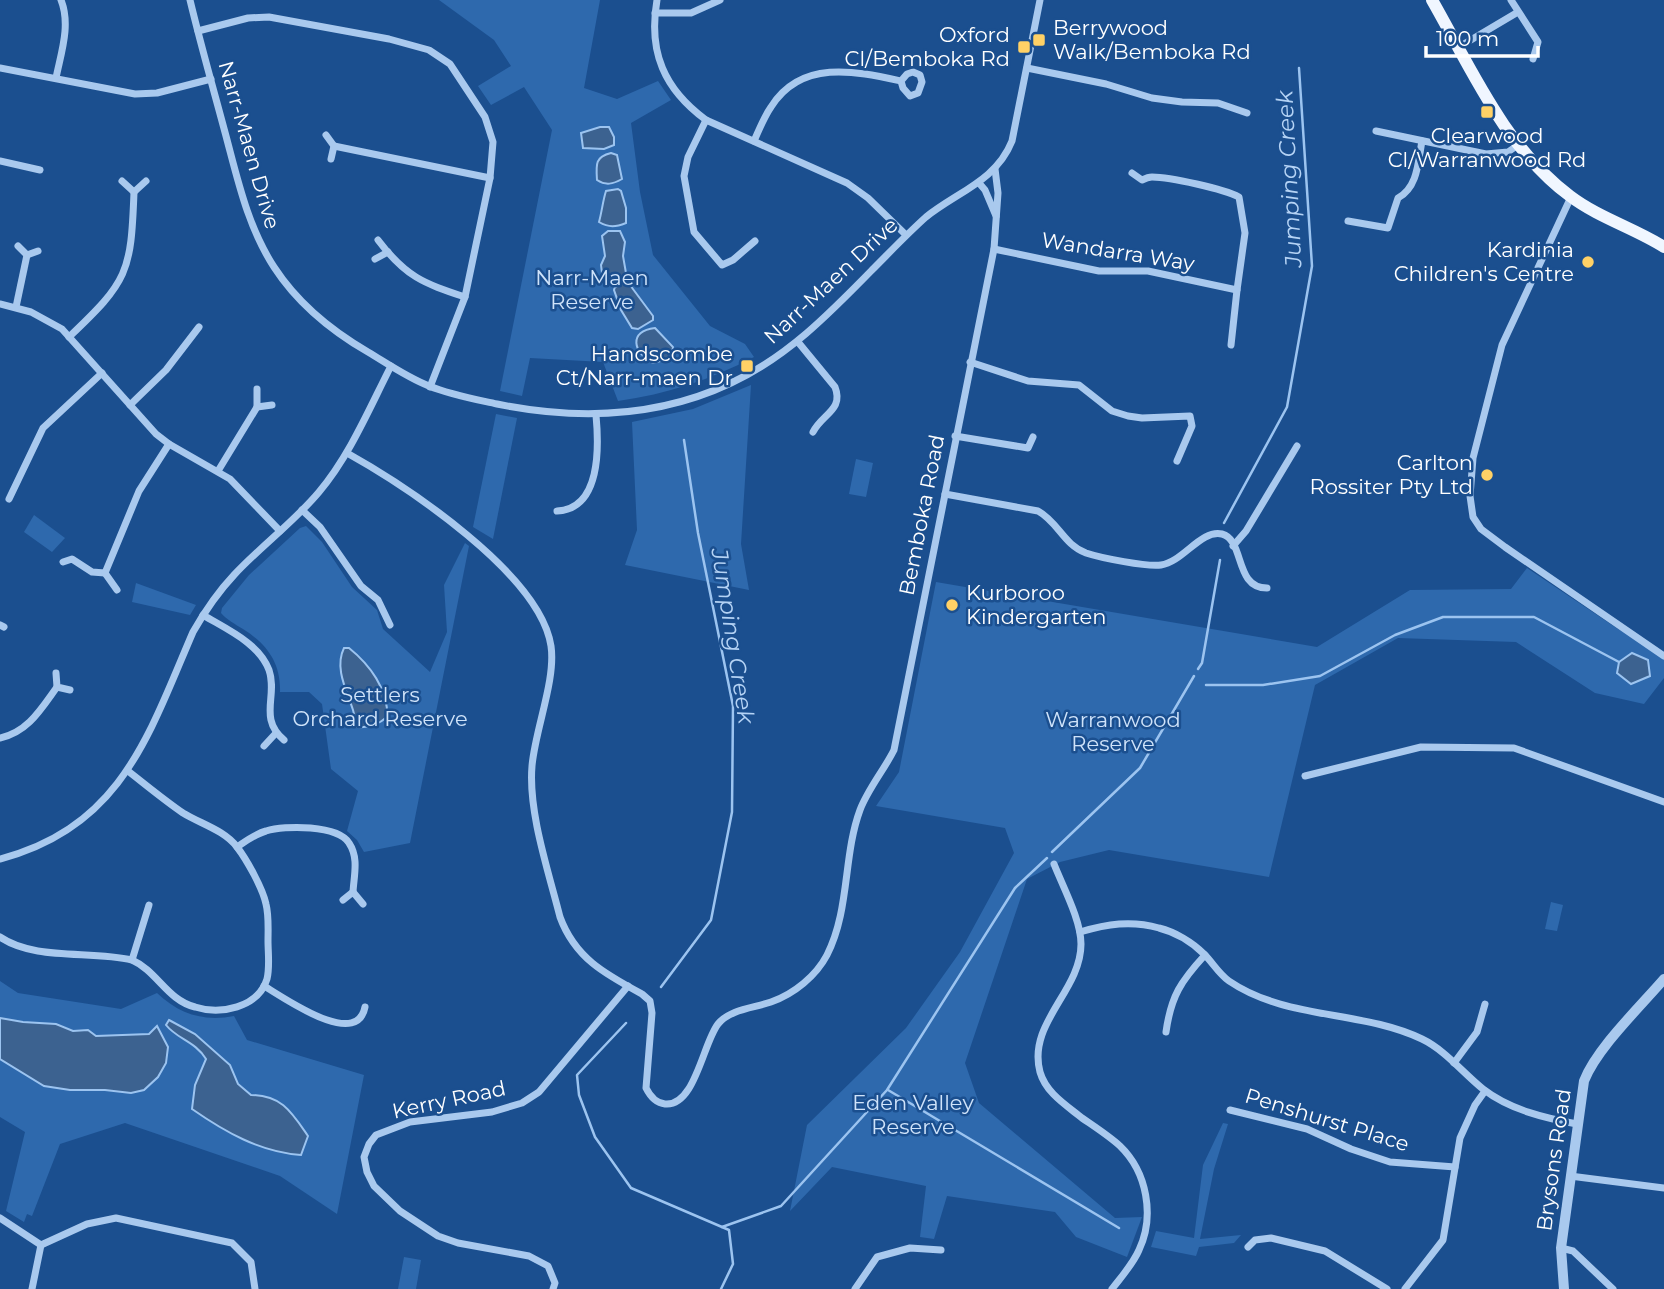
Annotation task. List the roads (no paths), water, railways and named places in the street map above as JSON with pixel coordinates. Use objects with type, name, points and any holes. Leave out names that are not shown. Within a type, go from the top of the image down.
[{"type":"main road","points":[[1432,0],[1518,145],[1539,169],[1571,197],[1615,224],[1642,233],[1664,236]]},
{"type":"main road","points":[[1642,233],[1664,247]]},
{"type":"street","points":[[56,78],[66,22],[61,0]]},
{"type":"street","name":"Narr-Maen Drive","points":[[190,0],[247,211],[271,264],[296,296],[321,321],[391,366],[430,387],[456,395],[531,410],[596,415],[660,407],[732,383],[765,365],[798,342],[906,235],[935,210],[979,183]]},
{"type":"street","points":[[657,0],[656,47],[671,86],[689,107],[706,120],[847,183],[868,198],[906,235]]},
{"type":"street","points":[[655,13],[691,13],[720,0]]},
{"type":"street","points":[[997,219],[985,190],[979,183],[995,169],[1012,141],[1040,0]]},
{"type":"street","points":[[1511,0],[1538,42],[1533,59]]},
{"type":"street","points":[[1459,47],[1518,12]]},
{"type":"street","points":[[198,31],[248,18],[269,17],[389,39],[429,50],[450,64],[485,117],[493,142],[490,178],[465,297],[430,387]]},
{"type":"street","points":[[0,68],[143,94],[211,79]]},
{"type":"street","points":[[1027,68],[1106,84],[1153,97],[1182,102],[1218,103],[1247,113]]},
{"type":"street","points":[[754,141],[780,95],[810,76],[831,71],[853,72],[901,81]]},
{"type":"street","points":[[706,120],[688,157],[684,176],[694,232],[722,265],[733,260],[755,241]]},
{"type":"street","points":[[1376,131],[1486,154],[1508,152],[1518,145]]},
{"type":"street","points":[[326,135],[334,146],[490,178]]},
{"type":"street","points":[[1348,221],[1388,228],[1398,198],[1407,193],[1413,183],[1422,141]]},
{"type":"street","points":[[331,159],[334,146]]},
{"type":"street","points":[[0,161],[40,170]]},
{"type":"street","name":"Bemboka Road","points":[[628,986],[646,997],[651,1006],[647,1091],[659,1102],[668,1104],[677,1102],[689,1088],[710,1037],[720,1021],[790,993],[816,971],[825,958],[838,924],[860,809],[894,750],[993,249],[998,193],[995,169]]},
{"type":"street","points":[[1132,173],[1142,180],[1150,176],[1230,192],[1239,197],[1245,233],[1231,345]]},
{"type":"street","points":[[122,181],[134,192]]},
{"type":"street","points":[[69,337],[110,298],[124,274],[132,243],[134,192],[146,181]]},
{"type":"street","points":[[1571,197],[1502,345],[1473,458],[1470,496],[1474,517],[1481,529],[1505,547],[1664,656]]},
{"type":"street","points":[[378,240],[406,271],[417,279],[465,297]]},
{"type":"street","points":[[18,246],[27,255]]},
{"type":"street","name":"Wandarra Way","points":[[993,249],[1098,271],[1148,271],[1237,290]]},
{"type":"street","points":[[27,255],[38,251]]},
{"type":"street","points":[[374,259],[388,252]]},
{"type":"street","points":[[16,307],[27,255]]},
{"type":"street","points":[[0,304],[47,319],[69,337],[156,434],[235,484],[280,531]]},
{"type":"street","points":[[130,405],[166,370],[199,327]]},
{"type":"street","points":[[798,342],[835,387],[838,396],[837,405],[818,423],[813,432]]},
{"type":"street","points":[[970,362],[1028,381],[1079,386],[1112,411],[1128,416],[1190,416],[1192,426],[1177,461]]},
{"type":"street","points":[[0,859],[38,845],[76,824],[104,800],[128,771],[149,735],[193,632],[203,615],[235,574],[327,483],[347,453],[391,366]]},
{"type":"street","points":[[9,499],[44,428],[102,373]]},
{"type":"street","points":[[218,471],[257,407],[257,389]]},
{"type":"street","points":[[257,407],[272,405]]},
{"type":"street","points":[[557,511],[568,510],[584,498],[597,454],[596,415]]},
{"type":"street","points":[[955,436],[1028,448],[1033,437]]},
{"type":"street","points":[[105,573],[139,491],[169,444]]},
{"type":"street","points":[[1233,546],[1297,446]]},
{"type":"street","points":[[347,453],[399,483],[470,537],[523,592],[541,617],[550,641],[552,662],[532,765],[532,791],[550,879],[560,917],[571,943],[581,954],[628,986]]},
{"type":"street","points":[[945,494],[1038,512],[1048,517],[1069,544],[1085,553],[1144,564],[1170,563],[1184,555],[1204,537],[1224,534],[1231,540],[1250,582],[1258,588],[1266,588]]},
{"type":"street","points":[[302,510],[320,527],[361,586],[378,600],[390,625]]},
{"type":"street","points":[[63,562],[72,559],[92,572],[105,573]]},
{"type":"street","points":[[105,573],[117,590]]},
{"type":"street","points":[[203,615],[252,646],[265,663],[270,679],[269,713],[276,733],[285,740]]},
{"type":"street","points":[[0,738],[31,722],[57,687],[56,673]]},
{"type":"street","points":[[57,687],[70,690]]},
{"type":"street","points":[[264,746],[276,733]]},
{"type":"street","points":[[1305,776],[1421,747],[1514,748],[1664,802]]},
{"type":"street","points":[[0,937],[31,950],[132,960],[144,967],[178,1000],[198,1008],[234,1008],[252,1000],[264,986],[268,970],[268,912],[264,896],[237,847],[228,838],[184,813],[128,771]]},
{"type":"street","points":[[237,847],[262,832],[282,828],[304,828],[337,834],[348,842],[355,859],[353,892],[363,904]]},
{"type":"street","points":[[1055,864],[1080,932],[1079,960],[1040,1036],[1037,1055],[1041,1075],[1047,1087],[1059,1100],[1122,1148],[1132,1161],[1144,1189],[1148,1216],[1139,1251],[1112,1289]]},
{"type":"street","points":[[343,900],[353,892]]},
{"type":"street","points":[[132,960],[149,905]]},
{"type":"street","points":[[1080,932],[1107,924],[1142,924],[1180,936],[1205,955],[1228,981],[1250,992],[1281,1004],[1401,1030],[1424,1040],[1485,1091],[1523,1111],[1577,1124]]},
{"type":"street","points":[[1166,1032],[1170,1006],[1176,992],[1183,979],[1205,955]]},
{"type":"street","name":"Brysons Road","points":[[1564,1289],[1561,1248],[1582,1088],[1587,1074],[1664,979]]},
{"type":"street","points":[[264,986],[334,1023],[357,1021],[362,1017],[365,1007]]},
{"type":"street","name":"Kerry Road","points":[[554,1289],[555,1283],[548,1266],[529,1256],[438,1236],[400,1211],[374,1186],[367,1172],[365,1157],[369,1144],[376,1135],[410,1122],[492,1112],[522,1103],[539,1092],[628,986]]},
{"type":"street","points":[[1454,1063],[1477,1032],[1485,1004]]},
{"type":"street","points":[[1405,1289],[1443,1240],[1460,1138],[1475,1105],[1485,1091]]},
{"type":"street","name":"Penshurst Place","points":[[1230,1110],[1307,1129],[1350,1149],[1390,1162],[1455,1167]]},
{"type":"street","points":[[1570,1176],[1664,1188]]},
{"type":"street","points":[[41,1245],[87,1224],[116,1218],[232,1242],[251,1262],[255,1289]]},
{"type":"street","points":[[0,1219],[41,1245]]},
{"type":"street","points":[[1248,1247],[1255,1241],[1270,1238],[1325,1251],[1387,1289]]},
{"type":"street","points":[[33,1289],[41,1245]]},
{"type":"street","points":[[855,1289],[877,1257],[910,1248],[942,1250]]},
{"type":"street","points":[[1561,1248],[1573,1251],[1613,1289]]},
{"type":"waterway","name":"Jumping Creek","points":[[1224,523],[1287,407],[1312,266],[1299,68]]},
{"type":"waterway","name":"Jumping Creek","points":[[661,987],[711,920],[732,812],[733,706],[698,533],[684,440]]},
{"type":"waterway","name":"Jumping Creek","points":[[1198,669],[1202,663],[1220,560]]},
{"type":"waterway","points":[[1206,685],[1263,685],[1320,676],[1395,635],[1443,617],[1534,617],[1619,662]]},
{"type":"waterway","name":"Jumping Creek","points":[[1052,852],[1140,768],[1194,676]]},
{"type":"waterway","name":"Jumping Creek","points":[[722,1227],[781,1206],[887,1090],[1015,888],[1047,858]]},
{"type":"waterway","name":"Jumping Creek","points":[[626,1023],[577,1075],[579,1095],[595,1137],[631,1188],[729,1230],[733,1264],[721,1289]]},
{"type":"waterway","name":"Jumping Creek","points":[[888,1090],[1119,1228]]},
{"type":"place","name":"Berrywood Walk/Bemboka Rd","points":[[1039,40]]},
{"type":"place","name":"Oxford Cl/Bemboka Rd","points":[[1024,47]]},
{"type":"place","name":"Clearwood Cl/Warranwood Rd","points":[[1487,112]]},
{"type":"place","name":"Kardinia Children's Centre","points":[[1588,262]]},
{"type":"place","name":"Handscombe Ct/Narr-maen Dr","points":[[747,366]]},
{"type":"place","name":"Carlton Rossiter Pty Ltd","points":[[1487,475]]},
{"type":"place","name":"Kurboroo Kindergarten","points":[[952,605]]},
{"type":"park label","name":"Narr-Maen Reserve","points":[[592,290]]},
{"type":"park label","name":"Settlers Orchard Reserve","points":[[380,707]]},
{"type":"park label","name":"Warranwood Reserve","points":[[1113,732]]},
{"type":"park label","name":"Eden Valley Reserve","points":[[913,1115]]}]
